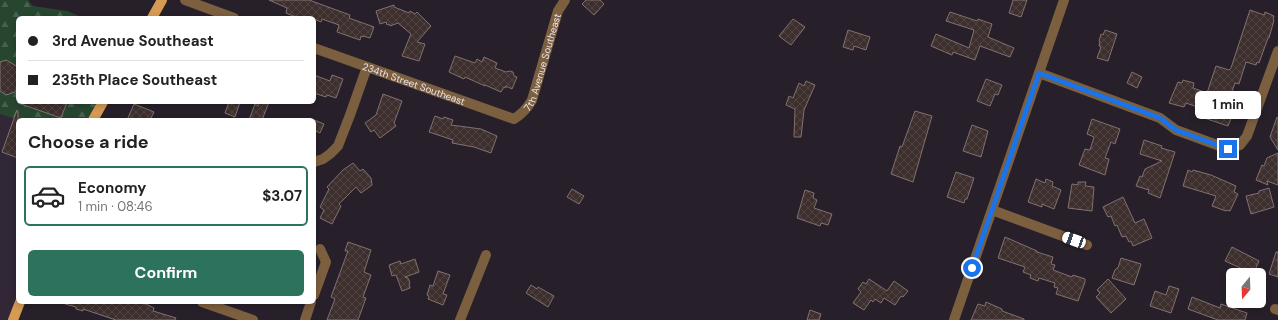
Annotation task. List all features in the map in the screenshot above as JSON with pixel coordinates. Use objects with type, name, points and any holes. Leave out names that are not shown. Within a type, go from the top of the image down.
[{"type":"main road","points":[[153,16],[162,0]]},
{"type":"main road","points":[[94,118],[102,104]]},
{"type":"main road","points":[[13,320],[19,304]]},
{"type":"street","points":[[185,0],[229,16]]},
{"type":"street","name":"7th Avenue Southeast","points":[[514,119],[522,114],[532,100],[558,10],[565,0]]},
{"type":"street","points":[[954,320],[1064,0]]},
{"type":"street","name":"234th Street Southeast","points":[[316,49],[514,119]]},
{"type":"street","points":[[1039,73],[1160,118],[1176,130],[1228,149],[1244,142],[1248,136],[1278,51]]},
{"type":"street","points":[[318,160],[330,154],[338,146],[367,67]]},
{"type":"street","points":[[992,210],[1087,245]]},
{"type":"street","points":[[316,289],[326,262],[320,249]]},
{"type":"street","points":[[460,320],[486,255]]},
{"type":"street","points":[[208,304],[252,320]]},
{"type":"street","points":[[305,320],[310,304]]},
{"type":"shaded area","points":[[0,114],[16,119],[17,304],[11,320],[0,320]]},
{"type":"green space","points":[[0,0],[28,0],[33,6],[67,11],[79,16],[16,16],[16,104],[102,104],[94,118],[16,118],[16,119],[0,114]]},
{"type":"building","points":[[269,0],[309,0],[350,15],[349,18],[374,27],[370,38],[361,36],[360,40],[337,32],[339,25],[322,19],[321,22],[316,20],[316,16],[294,16],[286,13],[287,8]]},
{"type":"building","points":[[586,0],[600,0],[604,4],[594,15],[582,4]]},
{"type":"building","points":[[1013,0],[1027,0],[1021,17],[1009,13]]},
{"type":"building","points":[[394,5],[394,7],[409,13],[410,11],[415,14],[417,12],[431,26],[417,42],[425,44],[419,61],[402,56],[411,34],[398,23],[390,26],[389,24],[387,25],[386,22],[380,24],[376,11]]},
{"type":"building","points":[[1250,10],[1264,15],[1265,12],[1274,16],[1274,20],[1269,38],[1259,63],[1257,62],[1256,65],[1246,62],[1239,84],[1235,83],[1231,94],[1228,93],[1222,107],[1234,111],[1228,126],[1201,116],[1203,109],[1186,103],[1184,107],[1169,103],[1178,82],[1182,83],[1183,80],[1194,83],[1193,88],[1207,93],[1216,66],[1229,70],[1231,68]]},
{"type":"building","points":[[950,12],[977,21],[978,19],[992,24],[988,37],[1014,48],[1010,57],[980,46],[975,60],[953,52],[952,55],[931,46],[936,34],[969,48],[974,30],[946,21]]},
{"type":"building","points":[[793,19],[805,27],[791,45],[779,36]]},
{"type":"building","points":[[848,30],[870,37],[866,50],[854,46],[853,50],[843,47]]},
{"type":"building","points":[[1105,30],[1117,34],[1108,61],[1097,58],[1101,47],[1099,46],[1099,41],[1101,34],[1103,35]]},
{"type":"building","points":[[455,56],[475,63],[477,59],[482,62],[484,57],[497,63],[495,68],[506,72],[513,72],[514,76],[517,77],[512,89],[506,86],[506,88],[504,87],[501,92],[449,72]]},
{"type":"building","points":[[6,60],[16,66],[16,90],[15,92],[6,95],[0,91],[0,62]]},
{"type":"building","points":[[1132,72],[1142,77],[1137,88],[1127,83]]},
{"type":"building","points":[[332,75],[343,79],[336,98],[327,95],[326,97],[316,94],[316,76],[330,81]]},
{"type":"building","points":[[986,79],[1002,85],[998,95],[995,94],[990,106],[977,101]]},
{"type":"building","points":[[806,81],[815,85],[804,110],[801,137],[794,137],[795,109],[786,105],[789,96],[793,98],[799,83],[804,86]]},
{"type":"building","points":[[383,94],[402,101],[394,123],[396,126],[380,138],[374,130],[371,132],[365,123],[376,115]]},
{"type":"building","points":[[21,104],[66,104],[61,118]]},
{"type":"building","points":[[134,104],[154,112],[151,118],[128,118]]},
{"type":"building","points":[[228,104],[239,104],[235,117],[225,113]]},
{"type":"building","points":[[255,104],[258,106],[258,104],[268,104],[263,118],[250,118]]},
{"type":"building","points":[[17,110],[16,157],[2,152]]},
{"type":"building","points":[[915,111],[932,116],[913,182],[891,174],[900,146],[902,147]]},
{"type":"building","points":[[435,116],[453,120],[451,125],[481,129],[497,136],[491,153],[474,147],[452,143],[453,140],[429,132]]},
{"type":"building","points":[[1277,117],[1278,118],[1278,150],[1270,137]]},
{"type":"building","points":[[1092,119],[1120,129],[1115,144],[1111,142],[1105,158],[1109,159],[1105,175],[1079,165],[1085,149],[1090,150],[1094,137],[1087,134]]},
{"type":"building","points":[[316,121],[324,124],[320,133],[316,131]]},
{"type":"building","points":[[972,125],[988,131],[981,157],[963,151]]},
{"type":"building","points":[[1144,140],[1162,146],[1161,148],[1175,152],[1160,198],[1148,193],[1149,190],[1136,186],[1145,169],[1162,161],[1140,154]]},
{"type":"building","points":[[1278,153],[1278,185],[1267,181],[1268,185],[1256,180],[1262,165],[1264,166],[1267,158]]},
{"type":"building","points":[[353,163],[360,171],[363,169],[371,178],[372,185],[361,193],[356,187],[339,204],[341,206],[332,224],[320,218],[324,210],[320,207],[329,189],[327,187],[343,170]]},
{"type":"building","points":[[1188,170],[1211,175],[1236,186],[1234,192],[1238,194],[1230,211],[1212,206],[1216,196],[1183,186]]},
{"type":"building","points":[[956,172],[974,178],[967,199],[965,199],[964,203],[947,197]]},
{"type":"building","points":[[1036,179],[1045,183],[1046,179],[1053,182],[1052,186],[1061,190],[1054,209],[1042,204],[1042,207],[1028,202]]},
{"type":"building","points":[[1078,182],[1086,182],[1085,186],[1094,187],[1092,211],[1068,208],[1072,184],[1078,185]]},
{"type":"building","points":[[1269,188],[1274,207],[1251,214],[1246,196],[1259,193],[1259,191]]},
{"type":"building","points":[[572,189],[584,196],[579,204],[567,197]]},
{"type":"building","points":[[805,190],[814,193],[813,198],[817,200],[814,208],[832,214],[828,225],[821,223],[820,226],[797,218]]},
{"type":"building","points":[[1123,197],[1135,223],[1144,219],[1152,238],[1133,246],[1131,241],[1129,242],[1126,236],[1122,237],[1117,225],[1115,226],[1111,216],[1108,217],[1103,207]]},
{"type":"building","points":[[1005,237],[1037,252],[1053,257],[1051,264],[1055,265],[1053,270],[1072,277],[1073,275],[1085,279],[1078,301],[1056,294],[1058,288],[1054,287],[1055,283],[1039,278],[1038,281],[1030,278],[1031,275],[1023,272],[1025,267],[998,258]]},
{"type":"building","points":[[348,242],[371,250],[364,272],[371,275],[363,297],[366,298],[358,320],[327,320],[335,299],[331,297],[348,251],[345,251]]},
{"type":"building","points":[[1232,247],[1259,261],[1256,268],[1241,268],[1225,261]]},
{"type":"building","points":[[1276,252],[1278,252],[1278,277],[1269,274]]},
{"type":"building","points":[[1121,258],[1141,264],[1134,285],[1112,278],[1115,270],[1118,268]]},
{"type":"building","points":[[415,259],[419,272],[405,277],[408,278],[410,288],[402,291],[396,275],[392,276],[389,265],[400,261],[401,264]]},
{"type":"building","points":[[438,271],[450,275],[443,294],[447,295],[443,305],[428,299],[429,296],[427,295],[430,285],[433,286]]},
{"type":"building","points":[[869,279],[887,291],[894,281],[908,291],[903,297],[901,296],[895,305],[884,298],[881,303],[875,299],[873,302],[871,300],[864,310],[853,303],[861,292],[858,289],[863,282],[866,284]]},
{"type":"building","points":[[1108,279],[1126,299],[1111,313],[1096,297],[1100,293],[1097,290]]},
{"type":"building","points":[[531,285],[537,289],[538,287],[554,296],[548,307],[526,293]]},
{"type":"building","points":[[1169,286],[1179,289],[1171,313],[1150,306],[1155,291],[1166,295]]},
{"type":"building","points":[[1192,297],[1220,308],[1221,304],[1226,306],[1226,308],[1233,308],[1247,313],[1245,320],[1218,320],[1188,309]]},
{"type":"building","points":[[986,302],[1002,309],[1002,311],[1024,320],[971,320],[978,304],[985,306]]},
{"type":"building","points":[[65,304],[146,304],[154,308],[153,311],[176,318],[175,320],[116,320],[83,309],[83,311],[76,309],[76,307]]},
{"type":"building","points":[[810,310],[821,314],[819,320],[807,320]]},
{"type":"route","points":[[972,268],[1039,73],[1160,118],[1176,130],[1228,149]]}]
